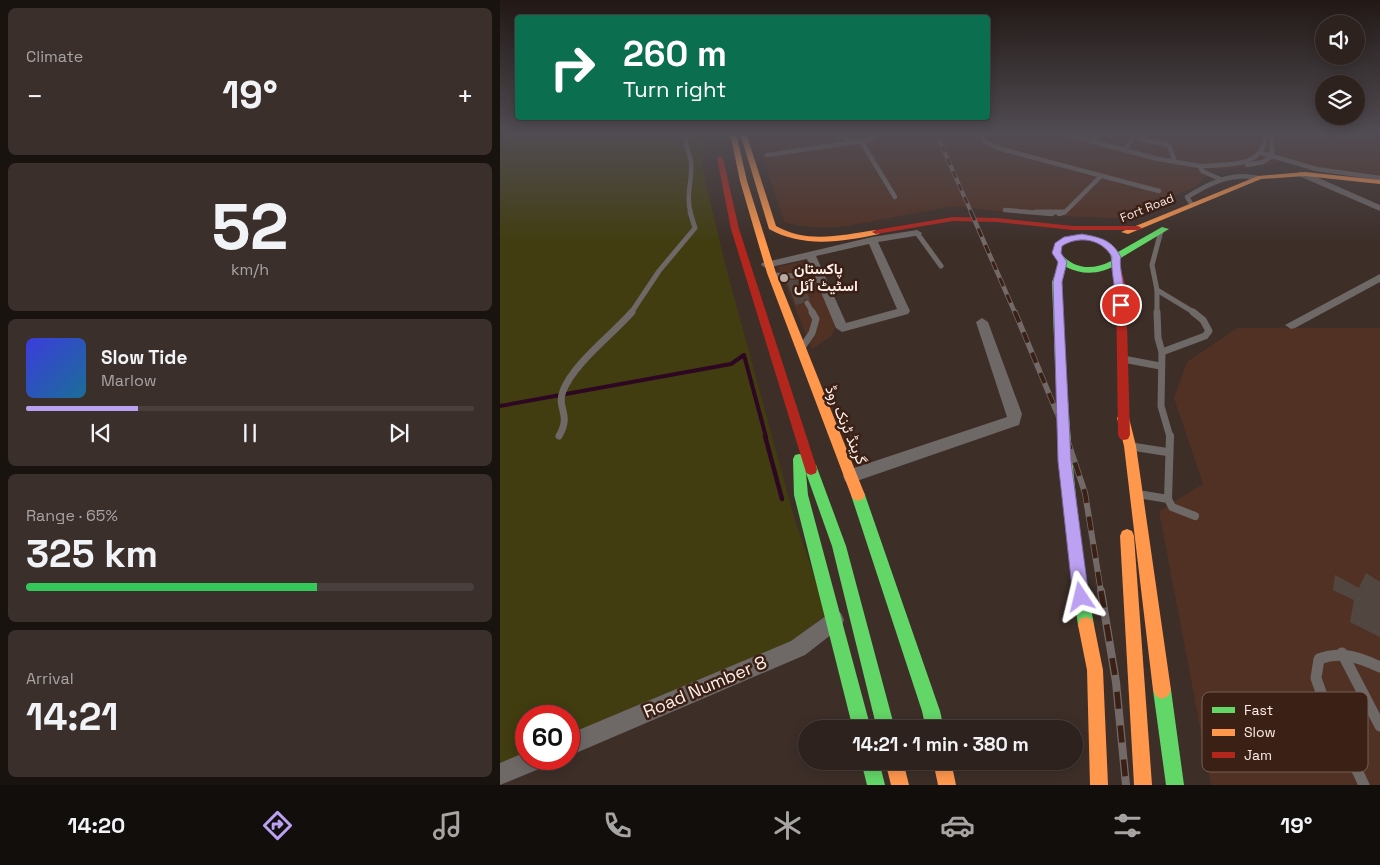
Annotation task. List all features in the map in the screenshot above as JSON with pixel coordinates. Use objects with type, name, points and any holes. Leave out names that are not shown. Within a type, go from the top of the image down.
[{"type":"main road","points":[[724,170],[735,229],[797,430],[840,546],[884,720]]},
{"type":"main road","name":"گرینڈ ٹرنک روڈ","points":[[741,170],[753,225],[768,271],[799,351],[813,404],[851,476],[933,720]]},
{"type":"main road","points":[[753,170],[767,217],[772,227],[783,236],[798,240],[817,241],[953,219],[998,220],[1073,228],[1138,228]]},
{"type":"main road","name":"Fort Road","points":[[1194,211],[1258,178],[1280,174],[1302,174],[1380,182]]},
{"type":"main road","name":"Fort Road","points":[[1062,241],[1082,237],[1098,240],[1194,211],[1275,182],[1315,180],[1380,187]]},
{"type":"main road","points":[[998,220],[1038,230],[1062,241],[1058,245],[1056,253],[1063,262],[1058,282],[1058,301],[1066,486],[1078,579],[1095,670],[1100,785]]},
{"type":"main road","name":"Fort Road","points":[[1063,262],[1076,268],[1092,271],[1102,270],[1145,239],[1178,224]]},
{"type":"main road","points":[[1121,287],[1129,260],[1145,239]]},
{"type":"main road","points":[[1098,240],[1111,247],[1116,260],[1121,287],[1126,503]]},
{"type":"main road","points":[[792,412],[813,404]]},
{"type":"main road","points":[[1123,418],[1130,446],[1175,785]]},
{"type":"main road","points":[[797,430],[801,495],[860,720]]},
{"type":"main road","points":[[1126,522],[1143,785]]},
{"type":"main road","points":[[872,770],[876,785]]},
{"type":"main road","points":[[896,770],[900,785]]},
{"type":"main road","points":[[944,770],[947,785]]},
{"type":"street","points":[[1302,174],[1380,208]]},
{"type":"street","points":[[768,271],[810,254],[872,240],[917,233]]},
{"type":"street","points":[[810,254],[842,328],[904,310],[872,240]]},
{"type":"street","points":[[1291,325],[1380,277]]},
{"type":"street","points":[[851,476],[1014,421],[1015,414],[982,322]]},
{"type":"street","name":"Road Number 8","points":[[580,740],[798,648],[835,620]]},
{"type":"street","points":[[500,774],[515,768]]},
{"type":"lane","points":[[559,436],[564,428],[567,416],[561,402],[562,391],[577,371],[633,312],[654,278],[695,228],[687,202],[690,170]]},
{"type":"lane","points":[[877,170],[896,197]]},
{"type":"lane","points":[[1077,170],[1158,191]]},
{"type":"lane","points":[[1201,170],[1220,179]]},
{"type":"lane","points":[[1321,170],[1380,178]]},
{"type":"lane","points":[[1194,211],[1187,197],[1220,179],[1239,175],[1258,178]]},
{"type":"lane","points":[[1005,210],[1057,214],[1065,212],[1101,176]]},
{"type":"lane","points":[[1161,231],[1152,265],[1157,290],[1158,338],[1162,352],[1160,366],[1161,406],[1170,437],[1167,452],[1168,499],[1172,506],[1195,516]]},
{"type":"lane","points":[[917,233],[941,266]]},
{"type":"lane","points":[[768,271],[794,276]]},
{"type":"lane","points":[[1157,290],[1203,319],[1209,327],[1209,331],[1205,336],[1162,352]]},
{"type":"lane","points":[[799,351],[812,334],[816,319],[807,302]]},
{"type":"lane","points":[[1122,359],[1160,366]]},
{"type":"lane","points":[[1130,446],[1167,452]]},
{"type":"lane","points":[[1136,494],[1168,499]]},
{"type":"lane","points":[[1320,692],[1316,678],[1316,670],[1320,659],[1329,655],[1342,653],[1362,658],[1380,668]]},
{"type":"lane","points":[[1342,653],[1362,692]]},
{"type":"lane","points":[[1368,703],[1380,726]]},
{"type":"lane","points":[[1358,772],[1364,785]]},
{"type":"shaded area","points":[[500,170],[703,170],[725,264],[794,517],[827,614],[787,645],[580,731],[580,705],[515,705],[515,759],[500,765]]},
{"type":"shaded area","points":[[767,170],[1224,170],[1210,171],[1196,187],[1116,218],[1028,215],[955,206],[840,227],[811,227],[785,223]]},
{"type":"shaded area","points":[[1313,170],[1380,170],[1380,177]]},
{"type":"shaded area","points":[[809,260],[838,323],[831,336],[812,349],[778,267]]},
{"type":"shaded area","points":[[1237,328],[1380,328],[1380,785],[1211,785],[1209,772],[1368,772],[1368,692],[1202,692],[1202,738],[1159,511],[1203,484],[1174,398],[1187,362]]},
{"type":"building","points":[[799,275],[810,300],[805,299],[803,303],[796,305],[786,280],[796,280]]},
{"type":"building","points":[[1366,573],[1380,582],[1380,637],[1350,622],[1354,600],[1333,590],[1335,575],[1359,588]]},
{"type":"waterway","points":[[500,406],[731,364],[744,355],[766,437]]},
{"type":"waterway","points":[[765,436],[782,499]]},
{"type":"railway","points":[[952,170],[972,214]]},
{"type":"railway","points":[[971,212],[1015,313]]},
{"type":"railway","points":[[1015,312],[1067,437]]},
{"type":"railway","points":[[1066,436],[1085,493],[1101,592]]},
{"type":"railway","points":[[1101,591],[1116,682],[1126,785]]},
{"type":"traffic: fast","points":[[1116,257],[1165,229]]},
{"type":"traffic: fast","points":[[1082,237],[1094,239],[1110,246],[1114,251],[1115,262],[1091,271],[1068,265],[1056,253],[1058,245],[1067,239],[1082,237]]},
{"type":"traffic: fast","points":[[1063,262],[1057,282],[1065,454],[1073,540],[1086,625]]},
{"type":"traffic: fast","points":[[799,459],[801,495],[860,720]]},
{"type":"traffic: fast","points":[[811,469],[839,546],[884,720]]},
{"type":"traffic: fast","points":[[858,495],[933,720]]},
{"type":"traffic: fast","points":[[1162,690],[1175,785]]},
{"type":"traffic: fast","points":[[872,770],[876,785]]},
{"type":"traffic: slow","points":[[741,170],[756,228],[771,273],[858,495]]},
{"type":"traffic: slow","points":[[754,170],[772,227],[784,234],[796,238],[823,240],[876,232]]},
{"type":"traffic: slow","points":[[1125,232],[1260,177],[1305,174],[1380,182]]},
{"type":"traffic: slow","points":[[1123,418],[1130,446],[1162,690]]},
{"type":"traffic: slow","points":[[1127,536],[1143,785]]},
{"type":"traffic: slow","points":[[1086,625],[1095,670],[1099,785]]},
{"type":"traffic: slow","points":[[896,770],[900,785]]},
{"type":"traffic: slow","points":[[944,770],[947,785]]},
{"type":"traffic: jam","points":[[722,170],[735,229],[811,469]]},
{"type":"traffic: jam","points":[[876,232],[953,219],[997,220],[1073,228],[1138,228]]},
{"type":"traffic: jam","points":[[1115,262],[1121,287],[1124,435]]},
{"type":"place","name":"پاکستان اسٹیٹ آئل","points":[[784,278]]},
{"type":"route","points":[[1081,597],[1067,496],[1062,426],[1058,282],[1063,262],[1056,253],[1056,249],[1062,241],[1074,237],[1082,237],[1098,240],[1111,247],[1116,257],[1115,262],[1121,287],[1121,305]]}]
